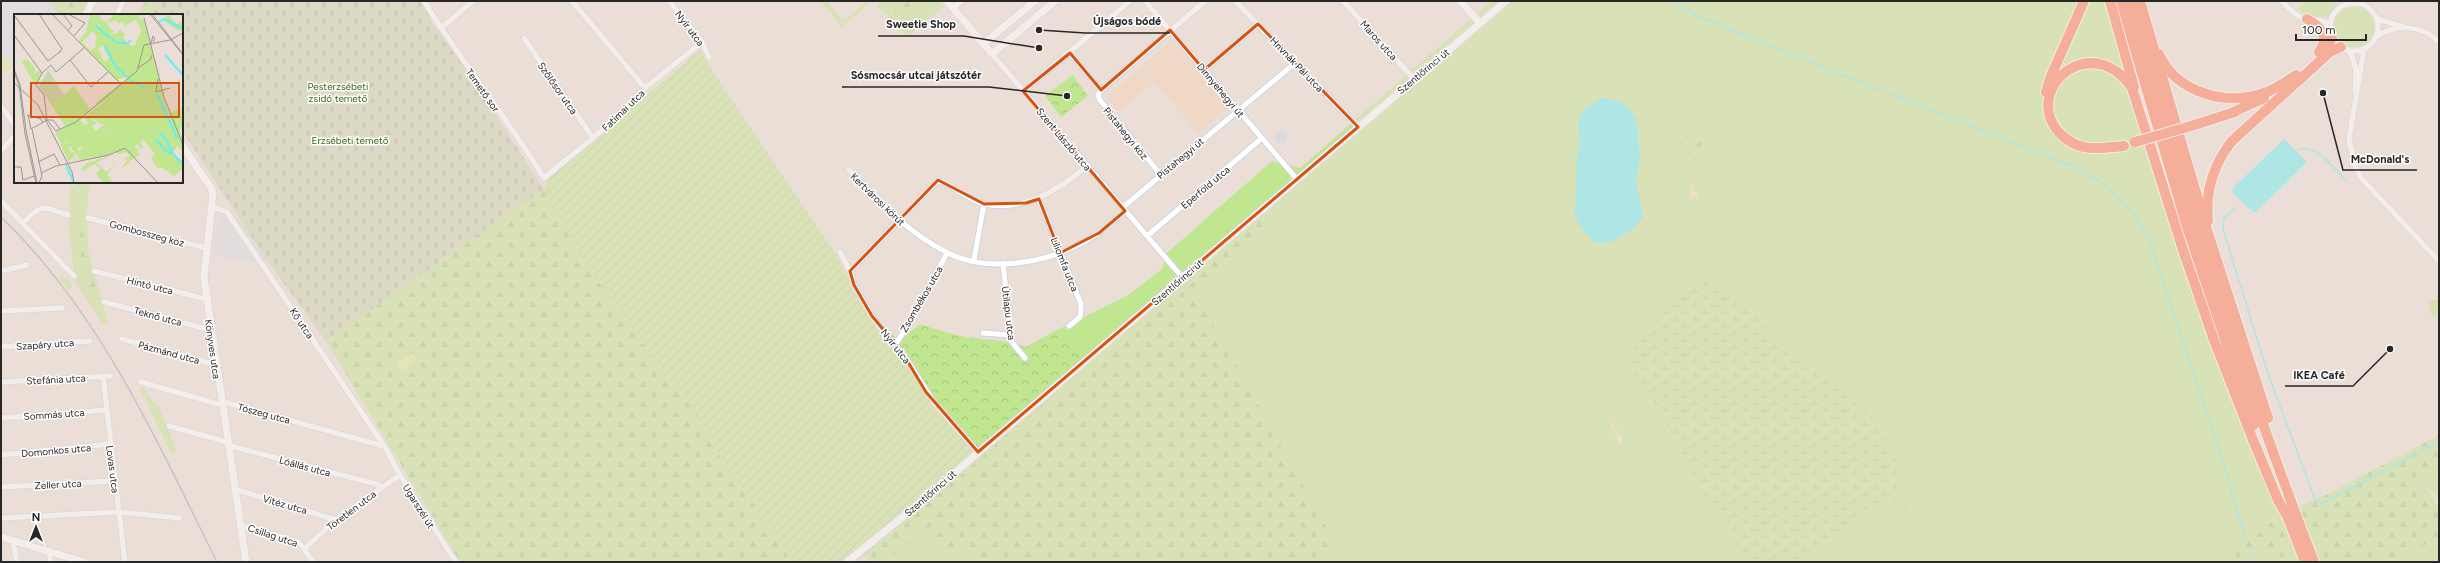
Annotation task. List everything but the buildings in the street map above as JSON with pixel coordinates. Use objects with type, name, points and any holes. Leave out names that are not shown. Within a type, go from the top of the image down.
[{"type":"highway","points":[[2084,1],[2048,85],[2045,102],[2047,119],[2057,138],[2071,149],[2093,152],[2124,146],[2229,114],[2261,100],[2294,80],[2331,52],[2345,49]]},
{"type":"highway","points":[[2110,1],[2137,103]]},
{"type":"highway","points":[[2121,1],[2186,226],[2240,388],[2301,540],[2314,562]]},
{"type":"highway","points":[[2130,1],[2195,224],[2290,498]]},
{"type":"highway","points":[[2140,1],[2206,227],[2217,256],[2289,484],[2291,514]]},
{"type":"highway","points":[[2217,256],[2207,213],[2208,194],[2216,167],[2232,141],[2294,80],[2323,45],[2324,37],[2320,27],[2307,19]]},
{"type":"highway","points":[[2149,32],[2162,61],[2175,76],[2189,87],[2210,96],[2231,99],[2257,96],[2294,80]]},
{"type":"highway","points":[[2312,60],[2327,48],[2332,37]]},
{"type":"highway","points":[[2124,146],[2088,148],[2064,138],[2051,120],[2051,93],[2060,77],[2070,69],[2084,64],[2098,63],[2110,67],[2122,76],[2132,88],[2183,250],[2214,340],[2278,500],[2291,514]]},
{"type":"highway","points":[[2301,540],[2305,562]]},
{"type":"main road","points":[[86,14],[93,1]]},
{"type":"main road","name":"Szent László utca","points":[[947,1],[992,54]]},
{"type":"main road","points":[[983,44],[1034,1]]},
{"type":"main road","points":[[992,54],[1055,1]]},
{"type":"main road","points":[[1460,1],[1480,23]]},
{"type":"main road","name":"Szentlőrinci út","points":[[847,562],[978,452],[1296,178],[1506,1]]},
{"type":"main road","name":"Könyves utca","points":[[183,146],[211,188],[213,207],[204,269],[206,299],[234,489],[247,562]]},
{"type":"main road","points":[[1,537],[81,562]]},
{"type":"street","points":[[117,14],[123,1]]},
{"type":"street","name":"Temető sor","points":[[424,1],[544,178]]},
{"type":"street","points":[[441,28],[473,1]]},
{"type":"street","points":[[572,1],[645,88]]},
{"type":"street","name":"Nyír utca","points":[[669,1],[702,42],[709,56]]},
{"type":"street","points":[[952,8],[960,1]]},
{"type":"street","points":[[1023,91],[1130,1]]},
{"type":"street","name":"Dinnyehegyi út","points":[[1145,1],[1296,178]]},
{"type":"street","points":[[1070,53],[1101,90],[1205,1]]},
{"type":"street","name":"Hrivnák Pál utca","points":[[1235,1],[1358,127]]},
{"type":"street","name":"Maros utca","points":[[1343,1],[1414,79]]},
{"type":"street","points":[[2282,1],[2297,15],[2307,19],[2325,20],[2330,26],[2332,37],[2354,58],[2356,68],[2354,105]]},
{"type":"street","points":[[2330,26],[2336,11],[2343,6],[2353,3],[2366,6],[2377,19],[2406,28],[2427,31],[2439,42]]},
{"type":"street","points":[[2376,36],[2377,19]]},
{"type":"street","points":[[1204,70],[1258,24]]},
{"type":"street","points":[[2406,28],[2383,32],[2376,36],[2364,49],[2348,139],[2355,166],[2362,178],[2439,260]]},
{"type":"street","name":"Szőlősor utca","points":[[524,38],[593,138]]},
{"type":"street","name":"Fatimai utca","points":[[544,178],[623,112],[645,88],[702,42]]},
{"type":"street","points":[[2345,49],[2364,49]]},
{"type":"street","name":"Szent László utca","points":[[992,54],[1182,277]]},
{"type":"street","name":"Pistahegyi út","points":[[1124,209],[1160,174],[1295,63]]},
{"type":"street","name":"Pistahegyi köz","points":[[1101,90],[1098,95],[1100,100],[1160,174]]},
{"type":"street","points":[[1,106],[14,124]]},
{"type":"street","points":[[1,151],[14,136]]},
{"type":"street","name":"Eperföld utca","points":[[1147,236],[1262,138]]},
{"type":"street","points":[[850,271],[901,221],[938,180],[984,204],[1026,203],[1039,199],[1072,179],[1087,166]]},
{"type":"street","name":"Kertvárosi körút","points":[[849,170],[901,221],[947,253],[974,260],[1003,263],[1027,262],[1060,253],[1099,233],[1124,209]]},
{"type":"street","name":"Liliomfa utca","points":[[1039,199],[1081,304],[1080,318],[1069,326]]},
{"type":"street","points":[[1,200],[24,222],[74,276]]},
{"type":"street","points":[[974,260],[984,204]]},
{"type":"street","points":[[24,222],[38,208],[44,207],[68,215]]},
{"type":"street","name":"Kő utca","points":[[213,207],[227,212],[385,447]]},
{"type":"street","name":"Gombosszeg köz","points":[[88,218],[206,248]]},
{"type":"street","name":"Nyír utca","points":[[840,252],[850,271],[854,285],[872,316],[902,352],[933,401],[978,452]]},
{"type":"street","name":"Zsombékos utca","points":[[895,345],[913,318],[947,253]]},
{"type":"street","name":"Útilapu utca","points":[[1003,263],[1010,335],[1014,346],[1025,358]]},
{"type":"street","points":[[1,272],[27,265]]},
{"type":"street","name":"Hintó utca","points":[[94,271],[206,299]]},
{"type":"street","name":"Teknő utca","points":[[104,302],[211,330]]},
{"type":"street","points":[[1,311],[62,308]]},
{"type":"street","points":[[983,333],[1010,335]]},
{"type":"street","name":"Pázmánd utca","points":[[122,339],[216,365]]},
{"type":"street","name":"Szapáry utca","points":[[1,347],[90,341]]},
{"type":"street","name":"Lovas utca","points":[[102,376],[124,562]]},
{"type":"street","name":"Stefánia utca","points":[[1,382],[111,376]]},
{"type":"street","name":"Tószeg utca","points":[[141,382],[377,442],[385,447]]},
{"type":"street","name":"Sommás utca","points":[[1,418],[106,410]]},
{"type":"street","name":"Lóállás utca","points":[[169,426],[227,444],[376,484],[381,487]]},
{"type":"street","name":"Domonkos utca","points":[[1,455],[110,444]]},
{"type":"street","name":"Ugarszél út","points":[[385,447],[400,475],[456,562]]},
{"type":"street","name":"Töretlen utca","points":[[304,549],[336,520],[400,475]]},
{"type":"street","name":"Zeller utca","points":[[1,487],[115,481]]},
{"type":"street","name":"Vitéz utca","points":[[234,489],[336,520]]},
{"type":"street","points":[[1,518],[119,512],[179,518]]},
{"type":"street","name":"Csillag utca","points":[[240,525],[299,542],[304,549]]},
{"type":"street","points":[[13,541],[17,562]]},
{"type":"street","points":[[304,549],[313,562]]},
{"type":"street","points":[[50,552],[51,562]]},
{"type":"highlighted area","points":[[1258,24],[1358,127],[978,452],[926,392],[902,352],[872,316],[854,285],[850,271],[938,180],[984,204],[1026,203],[1039,199],[1060,253],[1099,233],[1125,211],[1023,91],[1070,53],[1101,90],[1170,30],[1204,70]]},
{"type":"shaded area","points":[[1,1],[49,1],[59,14],[14,14],[14,65],[1,52]]},
{"type":"shaded area","points":[[1172,40],[1229,107],[1199,133],[1154,82],[1119,112],[1106,97]]},
{"type":"shaded area","points":[[1281,131],[1285,133],[1287,137],[1285,141],[1281,143],[1277,141],[1275,137],[1277,133]]},
{"type":"shaded area","points":[[219,210],[233,210],[268,262],[263,265],[212,255]]},
{"type":"green space","points":[[49,1],[88,1],[82,14],[59,14]]},
{"type":"green space","points":[[145,1],[156,1],[150,14],[138,14]]},
{"type":"green space","name":"Erzsébeti temető","points":[[156,1],[421,1],[432,16],[431,21],[435,28],[439,28],[544,189],[326,341],[268,262],[183,133],[183,14],[150,14]]},
{"type":"green space","points":[[820,1],[827,1],[843,21],[867,1],[870,3],[842,27]]},
{"type":"green space","points":[[881,1],[939,1],[944,7],[906,37],[883,11],[879,10],[877,4]]},
{"type":"green space","points":[[887,1],[912,1],[910,14],[902,10],[891,17],[888,15]]},
{"type":"green space","points":[[1491,1],[2104,1],[2154,174],[2280,515],[2216,562],[1336,562],[1329,549],[1328,530],[1195,291],[1267,224],[1262,214],[1089,365],[1055,331],[1127,296],[1162,269],[1167,253],[1272,161],[1300,168]]},
{"type":"green space","points":[[2304,1],[2331,1],[2338,6],[2328,17],[2307,16],[2297,9]]},
{"type":"green space","points":[[2350,7],[2358,7],[2365,10],[2371,16],[2374,27],[2371,38],[2365,44],[2358,47],[2350,47],[2343,44],[2337,38],[2334,31],[2334,23],[2337,16],[2343,10]]},
{"type":"green space","points":[[700,50],[720,83],[833,250],[866,308],[899,341],[936,398],[984,455],[857,562],[791,562],[773,530],[766,523],[748,495],[729,472],[694,409],[651,355],[580,255],[544,189],[550,177]]},
{"type":"green space","points":[[1,54],[12,66],[1,77]]},
{"type":"green space","points":[[1073,75],[1088,96],[1061,117],[1045,96]]},
{"type":"green space","points":[[1698,130],[1706,138],[1705,144],[1700,146],[1694,154],[1688,154],[1681,146],[1679,137],[1689,136],[1691,140],[1694,140]]},
{"type":"green space","points":[[76,183],[89,183],[87,212],[88,250],[108,323],[103,325],[75,281],[69,231],[70,185],[75,186]]},
{"type":"green space","points":[[544,189],[580,255],[651,355],[694,409],[729,472],[748,495],[766,523],[773,530],[791,562],[460,562],[326,341]]},
{"type":"green space","points":[[1263,214],[1267,224],[1195,291],[1328,530],[1329,549],[1336,562],[987,562],[981,557],[948,549],[924,528],[887,562],[869,562],[865,556]]},
{"type":"green space","points":[[79,227],[83,227],[90,269],[98,291],[92,294],[88,289],[83,272]]},
{"type":"green space","points":[[61,276],[71,281],[72,289],[68,291],[59,278]]},
{"type":"green space","points":[[1707,276],[1737,297],[1759,320],[1773,339],[1803,365],[1826,379],[1869,413],[1903,471],[1899,482],[1899,492],[1907,511],[1901,515],[1894,498],[1862,512],[1839,538],[1812,558],[1802,562],[1741,562],[1734,554],[1739,546],[1724,517],[1717,517],[1663,419],[1638,381],[1629,362],[1636,345],[1675,300],[1697,280]]},
{"type":"green space","points":[[2439,299],[2439,315],[2432,317],[2428,303]]},
{"type":"green space","points":[[920,324],[960,336],[1007,342],[1026,347],[1055,331],[1089,365],[984,455],[936,398],[899,341]]},
{"type":"green space","points":[[413,353],[417,360],[401,371],[396,363]]},
{"type":"green space","points":[[144,387],[150,398],[160,408],[177,452],[171,453],[140,389]]},
{"type":"green space","points":[[2439,435],[2439,471],[2418,482],[2431,494],[2437,505],[2439,537],[2396,562],[2325,562],[2315,537],[2281,549],[2286,562],[2265,562],[2260,551],[2245,556],[2246,562],[2216,562],[2280,515],[2326,495]]},
{"type":"green space","points":[[2439,471],[2439,500],[2433,492],[2417,482]]},
{"type":"green space","points":[[924,528],[948,549],[981,557],[987,562],[887,562]]},
{"type":"green space","points":[[2316,537],[2325,562],[2286,562],[2280,550]]},
{"type":"green space","points":[[2439,537],[2439,562],[2396,562]]},
{"type":"green space","points":[[2260,551],[2265,562],[2246,562],[2245,556]]},
{"type":"sand","points":[[1692,181],[1695,192],[1699,192],[1698,199],[1694,200],[1689,196]]},
{"type":"sand","points":[[1611,422],[1623,439],[1622,443],[1620,443],[1609,424]]},
{"type":"water","points":[[1604,97],[1623,103],[1636,117],[1640,157],[1636,179],[1643,217],[1632,230],[1613,241],[1602,243],[1593,241],[1584,232],[1575,217],[1577,159],[1580,145],[1578,124],[1583,110]]},
{"type":"water","points":[[2284,139],[2307,162],[2256,212],[2253,212],[2232,192],[2233,188]]},
{"type":"waterway","points":[[1672,1],[1699,17],[1883,91]]},
{"type":"waterway","points":[[1891,94],[2074,167],[2108,187],[2133,212],[2148,238],[2219,449],[2244,534]]},
{"type":"waterway","points":[[2297,150],[2304,149],[2318,153],[2346,180]]},
{"type":"waterway","points":[[2236,207],[2224,218],[2223,229],[2267,371],[2316,502],[2323,503],[2439,442]]},
{"type":"waterway","points":[[2252,555],[2255,562]]},
{"type":"railway","points":[[1,217],[36,254],[68,294],[97,336],[124,380],[172,470],[217,562]]},
{"type":"place","name":"Újságos bódé","points":[[1039,30]]},
{"type":"place","name":"Sweetie Shop","points":[[1039,48]]},
{"type":"place","name":"McDonald's","points":[[2323,93]]},
{"type":"place","name":"Sósmocsár utcai játszótér","points":[[1067,96]]},
{"type":"place","name":"IKEA Café","points":[[2390,349]]},
{"type":"park label","name":"Pesterzsébeti zsidó temető","points":[[338,92]]}]
